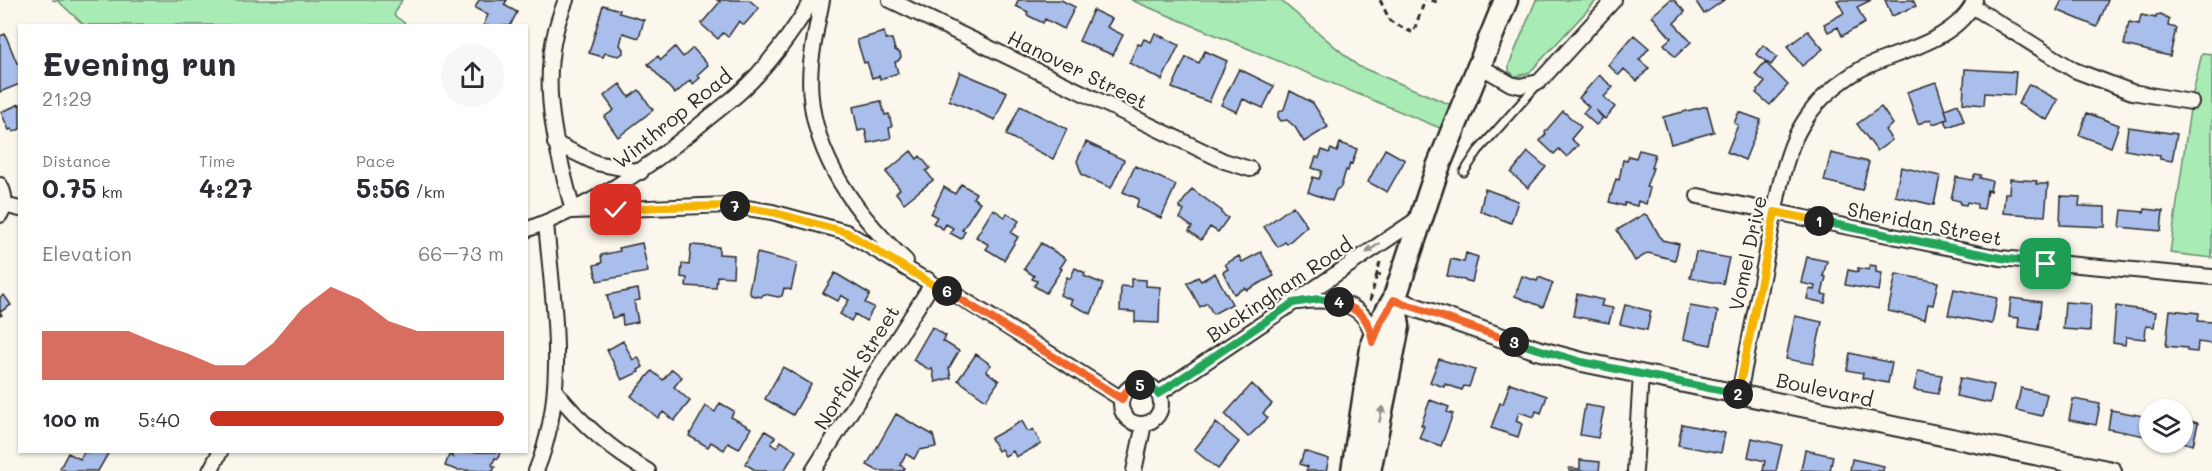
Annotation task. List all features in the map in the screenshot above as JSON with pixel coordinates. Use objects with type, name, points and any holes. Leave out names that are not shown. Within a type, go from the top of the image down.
[{"type":"main road","points":[[1353,471],[1373,342],[1381,321],[1394,300],[1438,167],[1506,0]]},
{"type":"main road","points":[[1369,471],[1398,326],[1394,300]]},
{"type":"street","points":[[566,0],[555,36],[550,70],[549,100],[555,143],[573,211],[728,205],[772,212],[846,232],[932,284],[953,293],[1122,399]]},
{"type":"street","name":"Winthrop Road","points":[[528,229],[573,211],[613,190],[640,172],[740,92],[779,48],[812,0]]},
{"type":"street","points":[[822,0],[810,81],[813,114],[819,139],[840,182],[862,216],[882,239],[932,284]]},
{"type":"street","name":"Hanover Street","points":[[890,0],[1224,160],[1250,169]]},
{"type":"street","points":[[1480,66],[1520,87],[1539,82],[1614,0]]},
{"type":"street","points":[[1973,3],[2074,70],[2132,92],[2191,102]]},
{"type":"street","name":"Vomel Drive","points":[[1739,394],[1775,212],[1792,144],[1810,113],[1845,79],[1863,68],[1928,42],[1963,18],[1973,3]]},
{"type":"street","points":[[555,143],[596,163],[640,172]]},
{"type":"street","points":[[0,185],[4,196],[2,210],[18,209]]},
{"type":"street","name":"Sheridan Street","points":[[1698,196],[2001,258],[2212,277]]},
{"type":"street","name":"Buckingham Road","points":[[1158,394],[1422,216]]},
{"type":"street","points":[[536,471],[549,431],[556,392],[558,357],[546,223]]},
{"type":"street","name":"Norfolk Street","points":[[813,471],[932,284]]},
{"type":"street","points":[[1293,303],[1328,300],[1352,307],[1366,319],[1371,328],[1373,342]]},
{"type":"street","name":"Boulevard","points":[[1394,300],[1537,350],[1582,362],[2112,471]]},
{"type":"street","points":[[1635,471],[1641,374]]},
{"type":"street","points":[[1138,385],[1152,387],[1158,394],[1160,411],[1152,421],[1144,424],[1134,423],[1124,415],[1122,399],[1126,391],[1138,385]]},
{"type":"street","points":[[556,392],[609,446],[648,471]]},
{"type":"street","points":[[1134,471],[1144,424]]},
{"type":"street","points":[[210,471],[219,453]]},
{"type":"lane","points":[[1464,172],[1478,151],[1539,82]]},
{"type":"path","points":[[1380,0],[1390,21],[1413,33],[1425,0]]},
{"type":"path","points":[[1431,0],[1437,2],[1438,0]]},
{"type":"path","points":[[1369,304],[1382,252]]},
{"type":"path","points":[[1377,274],[1384,276]]},
{"type":"green space","points":[[52,0],[402,0],[394,15],[406,24],[83,24],[58,1]]},
{"type":"green space","points":[[1131,0],[1280,0],[1358,66],[1461,109],[1452,133]]},
{"type":"green space","points":[[1536,0],[1597,0],[1530,72],[1515,77],[1509,71],[1509,65]]},
{"type":"green space","points":[[2202,53],[2212,54],[2212,258],[2170,253],[2191,102]]},
{"type":"building","points":[[479,0],[507,0],[504,5],[517,12],[511,24],[484,24],[488,15],[475,8]]},
{"type":"building","points":[[717,0],[749,0],[759,8],[744,25],[739,21],[728,37],[723,33],[718,39],[701,24],[720,2]]},
{"type":"building","points":[[1018,0],[1061,0],[1075,7],[1064,29],[1045,19],[1043,23],[1027,15],[1028,12],[1016,6]]},
{"type":"building","points":[[1670,0],[1674,0],[1685,12],[1674,23],[1691,42],[1675,57],[1664,44],[1671,38],[1652,16]]},
{"type":"building","points":[[1695,0],[1724,0],[1704,14]]},
{"type":"building","points":[[1837,0],[1871,0],[1857,7],[1865,23],[1842,36],[1838,27],[1828,32],[1824,24],[1844,13]]},
{"type":"building","points":[[1885,0],[1913,0],[1916,6],[1892,16]]},
{"type":"building","points":[[2062,0],[2108,0],[2097,27],[2057,10]]},
{"type":"building","points":[[603,5],[620,10],[619,13],[644,20],[639,38],[623,33],[620,45],[623,53],[619,56],[605,53],[603,57],[589,53]]},
{"type":"building","points":[[1093,10],[1112,19],[1107,27],[1123,35],[1113,55],[1079,41]]},
{"type":"building","points":[[2161,14],[2169,19],[2168,26],[2176,28],[2170,56],[2124,45],[2129,22],[2139,24],[2141,15],[2156,18],[2156,15]]},
{"type":"building","points":[[1808,31],[1823,49],[1802,66],[1787,47]]},
{"type":"building","points":[[884,32],[886,39],[892,39],[895,50],[900,53],[901,57],[895,62],[898,73],[880,79],[879,76],[872,78],[867,62],[864,63],[857,40]]},
{"type":"building","points":[[1155,33],[1179,45],[1162,80],[1129,63],[1138,44],[1141,45],[1144,39],[1151,42]]},
{"type":"building","points":[[5,34],[18,63],[18,85],[0,92],[0,36]]},
{"type":"building","points":[[1634,35],[1649,48],[1639,60],[1649,68],[1637,81],[1624,69],[1619,75],[1608,65]]},
{"type":"building","points":[[1763,45],[1777,57],[1771,65],[1756,54]]},
{"type":"building","points":[[675,47],[683,57],[693,48],[708,65],[697,75],[700,78],[693,84],[690,80],[675,94],[648,64],[658,56],[661,60]]},
{"type":"building","points":[[1205,51],[1227,61],[1209,102],[1172,88],[1186,57],[1199,63]]},
{"type":"building","points":[[1765,62],[1788,85],[1770,105],[1756,93],[1765,82],[1755,74]]},
{"type":"building","points":[[1239,69],[1274,86],[1263,108],[1243,99],[1237,112],[1221,105]]},
{"type":"building","points":[[1965,69],[2016,72],[2014,95],[1985,93],[1984,105],[1963,103]]},
{"type":"building","points":[[960,72],[1007,92],[995,120],[949,100]]},
{"type":"building","points":[[1599,75],[1613,87],[1604,97],[1615,107],[1605,119],[1596,110],[1603,118],[1596,125],[1583,113],[1589,107],[1579,98]]},
{"type":"building","points":[[1936,82],[1948,119],[1933,124],[1931,119],[1918,124],[1907,92]]},
{"type":"building","points":[[620,84],[629,97],[639,90],[653,110],[618,137],[604,117],[614,110],[604,96]]},
{"type":"building","points":[[2029,84],[2058,100],[2047,120],[2018,104]]},
{"type":"building","points":[[1290,91],[1313,103],[1328,127],[1304,142],[1295,127],[1287,120],[1281,121],[1278,117],[1278,113],[1284,109]]},
{"type":"building","points":[[881,101],[885,115],[889,114],[892,127],[889,128],[891,138],[868,143],[865,129],[858,131],[853,107]]},
{"type":"building","points":[[1958,104],[1964,121],[1948,127],[1945,120],[1948,119],[1945,109]]},
{"type":"building","points":[[18,105],[18,130],[13,132],[12,129],[9,130],[1,112]]},
{"type":"building","points":[[1020,106],[1067,129],[1053,159],[1006,135]]},
{"type":"building","points":[[1707,106],[1714,132],[1671,144],[1663,117]]},
{"type":"building","points":[[1881,107],[1893,124],[1885,130],[1892,140],[1877,151],[1857,124]]},
{"type":"building","points":[[1563,111],[1581,127],[1571,139],[1578,145],[1567,157],[1559,149],[1554,154],[1540,141]]},
{"type":"building","points":[[1739,112],[1761,120],[1745,160],[1727,152],[1738,125],[1734,123]]},
{"type":"building","points":[[2087,113],[2119,125],[2111,147],[2079,135]]},
{"type":"building","points":[[2128,127],[2177,134],[2172,161],[2160,159],[2160,156],[2125,150]]},
{"type":"building","points":[[1086,142],[1124,160],[1111,188],[1082,175],[1077,161]]},
{"type":"building","points":[[1340,143],[1357,149],[1352,164],[1350,163],[1348,171],[1346,170],[1341,187],[1336,190],[1332,201],[1308,192],[1313,177],[1319,179],[1322,171],[1312,168],[1316,157],[1319,158],[1322,150],[1329,153],[1331,149],[1337,152]]},
{"type":"building","points":[[1385,149],[1405,160],[1387,192],[1368,182]]},
{"type":"building","points":[[1639,150],[1655,154],[1646,187],[1650,188],[1646,204],[1638,201],[1637,206],[1625,203],[1624,206],[1609,202],[1616,179],[1619,180],[1623,160],[1627,161],[1629,156],[1636,158]]},
{"type":"building","points":[[911,151],[917,159],[920,156],[930,168],[926,171],[933,180],[904,203],[896,193],[900,189],[886,172]]},
{"type":"building","points":[[1528,152],[1546,167],[1528,188],[1511,173]]},
{"type":"building","points":[[1831,153],[1869,162],[1862,190],[1824,181]]},
{"type":"building","points":[[1135,166],[1176,185],[1161,218],[1136,207],[1139,199],[1123,192]]},
{"type":"building","points":[[1901,167],[1940,176],[1934,205],[1895,196]]},
{"type":"building","points":[[1975,174],[1992,181],[1990,191],[1987,190],[1984,209],[1977,208],[1977,204],[1967,202],[1966,205],[1960,204],[1960,201],[1951,199],[1956,177],[1972,180]]},
{"type":"building","points":[[2010,179],[2048,184],[2045,216],[2003,213],[2005,193],[2009,193]]},
{"type":"building","points":[[961,184],[976,193],[973,198],[980,202],[962,230],[965,231],[961,239],[950,233],[953,228],[946,224],[943,229],[933,223],[937,217],[931,214],[944,187],[955,194]]},
{"type":"building","points":[[1192,189],[1228,218],[1218,232],[1210,227],[1201,240],[1189,231],[1192,227],[1180,218],[1184,211],[1179,207]]},
{"type":"building","points":[[1485,189],[1518,201],[1511,223],[1480,211]]},
{"type":"building","points":[[2061,196],[2080,197],[2079,206],[2105,207],[2105,227],[2060,225]]},
{"type":"building","points":[[1293,206],[1307,226],[1287,244],[1285,242],[1278,247],[1264,227]]},
{"type":"building","points":[[993,209],[1005,217],[1007,213],[1019,221],[1011,233],[1018,237],[1004,260],[986,249],[989,245],[976,237]]},
{"type":"building","points":[[2145,209],[2163,211],[2161,231],[2120,227],[2122,210],[2144,212]]},
{"type":"building","points":[[1644,214],[1648,216],[1662,240],[1679,244],[1675,260],[1648,253],[1635,261],[1617,230]]},
{"type":"building","points":[[642,243],[648,272],[597,281],[594,265],[602,263],[601,255]]},
{"type":"building","points":[[1041,243],[1066,259],[1046,293],[1034,286],[1037,281],[1032,279],[1034,276],[1024,269]]},
{"type":"building","points":[[691,245],[719,247],[719,254],[734,255],[733,277],[717,276],[716,288],[686,286],[687,278],[681,277],[682,264],[689,265]]},
{"type":"building","points":[[1261,252],[1274,276],[1234,294],[1223,272],[1228,269],[1225,264],[1239,256],[1242,262]]},
{"type":"building","points":[[1696,252],[1729,258],[1723,284],[1690,278]]},
{"type":"building","points":[[757,253],[797,263],[791,290],[784,288],[782,296],[778,297],[764,294],[761,297],[751,295],[749,290]]},
{"type":"building","points":[[1466,253],[1478,257],[1472,282],[1447,276],[1451,259],[1464,262]]},
{"type":"building","points":[[1807,257],[1827,261],[1822,294],[1827,295],[1825,303],[1807,299],[1809,289],[1814,290],[1815,286],[1801,283]]},
{"type":"building","points":[[1870,265],[1876,266],[1876,272],[1882,273],[1879,291],[1845,285],[1848,270],[1858,272],[1858,268],[1869,270]]},
{"type":"building","points":[[1075,268],[1085,273],[1084,276],[1103,284],[1091,314],[1070,304],[1072,300],[1060,295],[1067,277],[1070,279]]},
{"type":"building","points":[[835,273],[870,294],[865,303],[874,307],[866,321],[855,314],[851,321],[840,314],[849,300],[841,295],[838,301],[823,293]]},
{"type":"building","points":[[1215,273],[1232,304],[1213,314],[1207,303],[1200,307],[1187,283],[1198,277],[1201,281]]},
{"type":"building","points":[[1896,274],[1938,282],[1933,305],[1928,304],[1925,319],[1888,311]]},
{"type":"building","points":[[1522,276],[1537,281],[1539,277],[1553,283],[1543,307],[1515,296]]},
{"type":"building","points":[[1131,279],[1146,280],[1146,286],[1160,287],[1159,323],[1135,322],[1135,312],[1120,311],[1121,286],[1131,287]]},
{"type":"building","points":[[638,289],[640,300],[634,301],[638,322],[623,325],[622,315],[612,318],[607,295]]},
{"type":"building","points":[[1954,289],[1997,298],[1992,324],[1948,315]]},
{"type":"building","points":[[1577,294],[1603,300],[1601,306],[1613,308],[1609,323],[1573,316]]},
{"type":"building","points":[[4,295],[11,305],[0,312],[0,297]]},
{"type":"building","points":[[2011,298],[2041,302],[2038,330],[2018,327],[2019,318],[2009,317]]},
{"type":"building","points":[[2065,302],[2091,304],[2090,331],[2063,329]]},
{"type":"building","points":[[1625,305],[1651,311],[1647,330],[1620,324]]},
{"type":"building","points":[[1690,306],[1718,311],[1711,345],[1683,339]]},
{"type":"building","points":[[2116,306],[2156,312],[2154,327],[2146,326],[2145,339],[2126,337],[2125,345],[2113,343]]},
{"type":"building","points":[[2170,310],[2199,313],[2198,321],[2212,322],[2212,344],[2198,342],[2197,352],[2187,351],[2187,348],[2166,346]]},
{"type":"building","points":[[1795,316],[1822,322],[1813,364],[1786,359]]},
{"type":"building","points":[[932,327],[946,336],[943,341],[959,351],[949,368],[951,378],[935,382],[932,368],[930,370],[913,360]]},
{"type":"building","points":[[623,341],[633,360],[638,357],[643,367],[638,370],[639,372],[622,380],[607,350]]},
{"type":"building","points":[[1850,353],[1892,363],[1888,383],[1862,378],[1863,373],[1847,370]]},
{"type":"building","points":[[976,354],[991,365],[986,371],[999,381],[986,400],[958,380]]},
{"type":"building","points":[[1439,359],[1475,370],[1469,387],[1464,386],[1462,390],[1430,382]]},
{"type":"building","points":[[783,367],[811,384],[793,415],[765,399]]},
{"type":"building","points":[[672,369],[682,377],[674,387],[690,401],[674,421],[663,412],[658,418],[631,396],[652,371],[663,380]]},
{"type":"building","points":[[1918,371],[1942,375],[1938,394],[1914,390]]},
{"type":"building","points":[[1960,378],[1994,385],[1990,403],[1956,396]]},
{"type":"building","points":[[1510,383],[1547,396],[1541,413],[1536,411],[1534,417],[1519,412],[1516,421],[1522,424],[1518,437],[1491,428]]},
{"type":"building","points":[[1252,384],[1272,404],[1263,413],[1268,418],[1248,437],[1225,414]]},
{"type":"building","points":[[2021,388],[2047,394],[2042,416],[2016,410]]},
{"type":"building","points":[[2073,399],[2100,404],[2096,425],[2069,420]]},
{"type":"building","points":[[1430,400],[1449,407],[1447,412],[1453,414],[1441,446],[1419,438]]},
{"type":"building","points":[[720,403],[734,411],[731,417],[751,428],[739,449],[728,443],[724,450],[711,442],[708,447],[689,436],[706,406],[715,412]]},
{"type":"building","points":[[1585,405],[1604,408],[1598,438],[1580,435]]},
{"type":"building","points":[[2111,410],[2139,415],[2139,435],[2108,429]]},
{"type":"building","points":[[896,414],[933,435],[936,447],[919,450],[914,459],[906,454],[900,465],[905,468],[903,471],[878,471],[867,465]]},
{"type":"building","points":[[1022,421],[1028,432],[1033,429],[1041,444],[1016,457],[1013,451],[1005,456],[1001,449],[998,451],[991,438]]},
{"type":"building","points":[[2193,422],[2198,423],[2193,445]]},
{"type":"building","points":[[1216,423],[1239,442],[1218,469],[1194,450]]},
{"type":"building","points":[[1682,424],[1725,433],[1721,453],[1678,445]]},
{"type":"building","points":[[765,431],[775,437],[771,444],[777,448],[781,441],[796,451],[784,471],[757,471],[745,464]]},
{"type":"building","points":[[1752,438],[1782,445],[1776,471],[1763,471],[1765,461],[1748,457]]},
{"type":"building","points":[[1805,450],[1833,456],[1830,471],[1801,470]]},
{"type":"building","points":[[1304,451],[1329,459],[1326,471],[1306,471],[1308,467],[1300,464]]},
{"type":"building","points":[[68,453],[80,459],[83,453],[108,453],[98,471],[66,471],[60,468]]},
{"type":"building","points":[[500,453],[498,459],[495,458],[492,465],[495,467],[493,471],[457,470],[445,466],[449,455],[453,457],[451,454]]},
{"type":"building","points":[[1852,459],[1884,466],[1883,471],[1850,471]]},
{"type":"building","points":[[1580,460],[1600,462],[1599,471],[1569,471],[1569,468],[1580,469]]},
{"type":"route","points":[[616,210],[728,205],[772,212],[846,232],[932,284],[953,293],[1122,399],[1126,391],[1138,385],[1152,387],[1158,394],[1293,303],[1318,299],[1339,302],[1360,313],[1371,328],[1373,342],[1381,321],[1394,300],[1537,350],[1582,362],[1739,394],[1775,212],[2001,258],[2046,264]]}]
